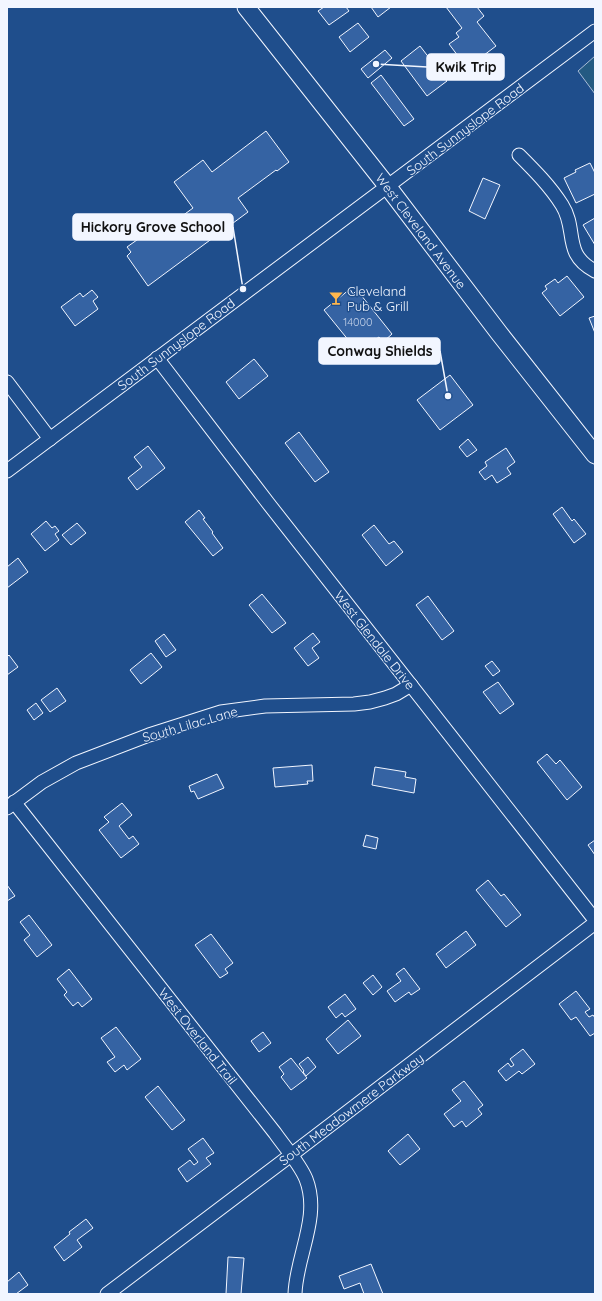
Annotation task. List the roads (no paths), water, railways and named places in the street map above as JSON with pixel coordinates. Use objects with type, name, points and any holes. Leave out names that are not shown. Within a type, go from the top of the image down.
[{"type":"main road","name":"West Cleveland Avenue","points":[[246,7],[388,187],[499,333],[595,455]]},
{"type":"street","name":"South Sunnyslope Road","points":[[7,471],[595,31]]},
{"type":"street","points":[[519,155],[541,178],[561,204],[569,221],[571,239],[576,254],[580,260],[595,271]]},
{"type":"street","name":"West Glendale Drive","points":[[157,358],[595,921]]},
{"type":"street","points":[[7,382],[50,439]]},
{"type":"street","name":"South Lilac Lane","points":[[10,805],[42,782],[76,763],[149,734],[221,712],[265,706],[354,704],[370,702],[396,694],[411,685]]},
{"type":"street","name":"West Overland Trail","points":[[10,805],[275,1133],[306,1179],[311,1199],[311,1211],[296,1274],[295,1294]]},
{"type":"street","name":"South Meadowmere Parkway","points":[[107,1294],[291,1155],[595,921]]},
{"type":"place","name":"Kwik Trip","points":[[376,64]]},
{"type":"place","name":"Hickory Grove School","points":[[243,289]]},
{"type":"place","name":"Cleveland Pub & Grill","points":[[336,298]]},
{"type":"place","name":"Conway Shields","points":[[448,396]]}]
